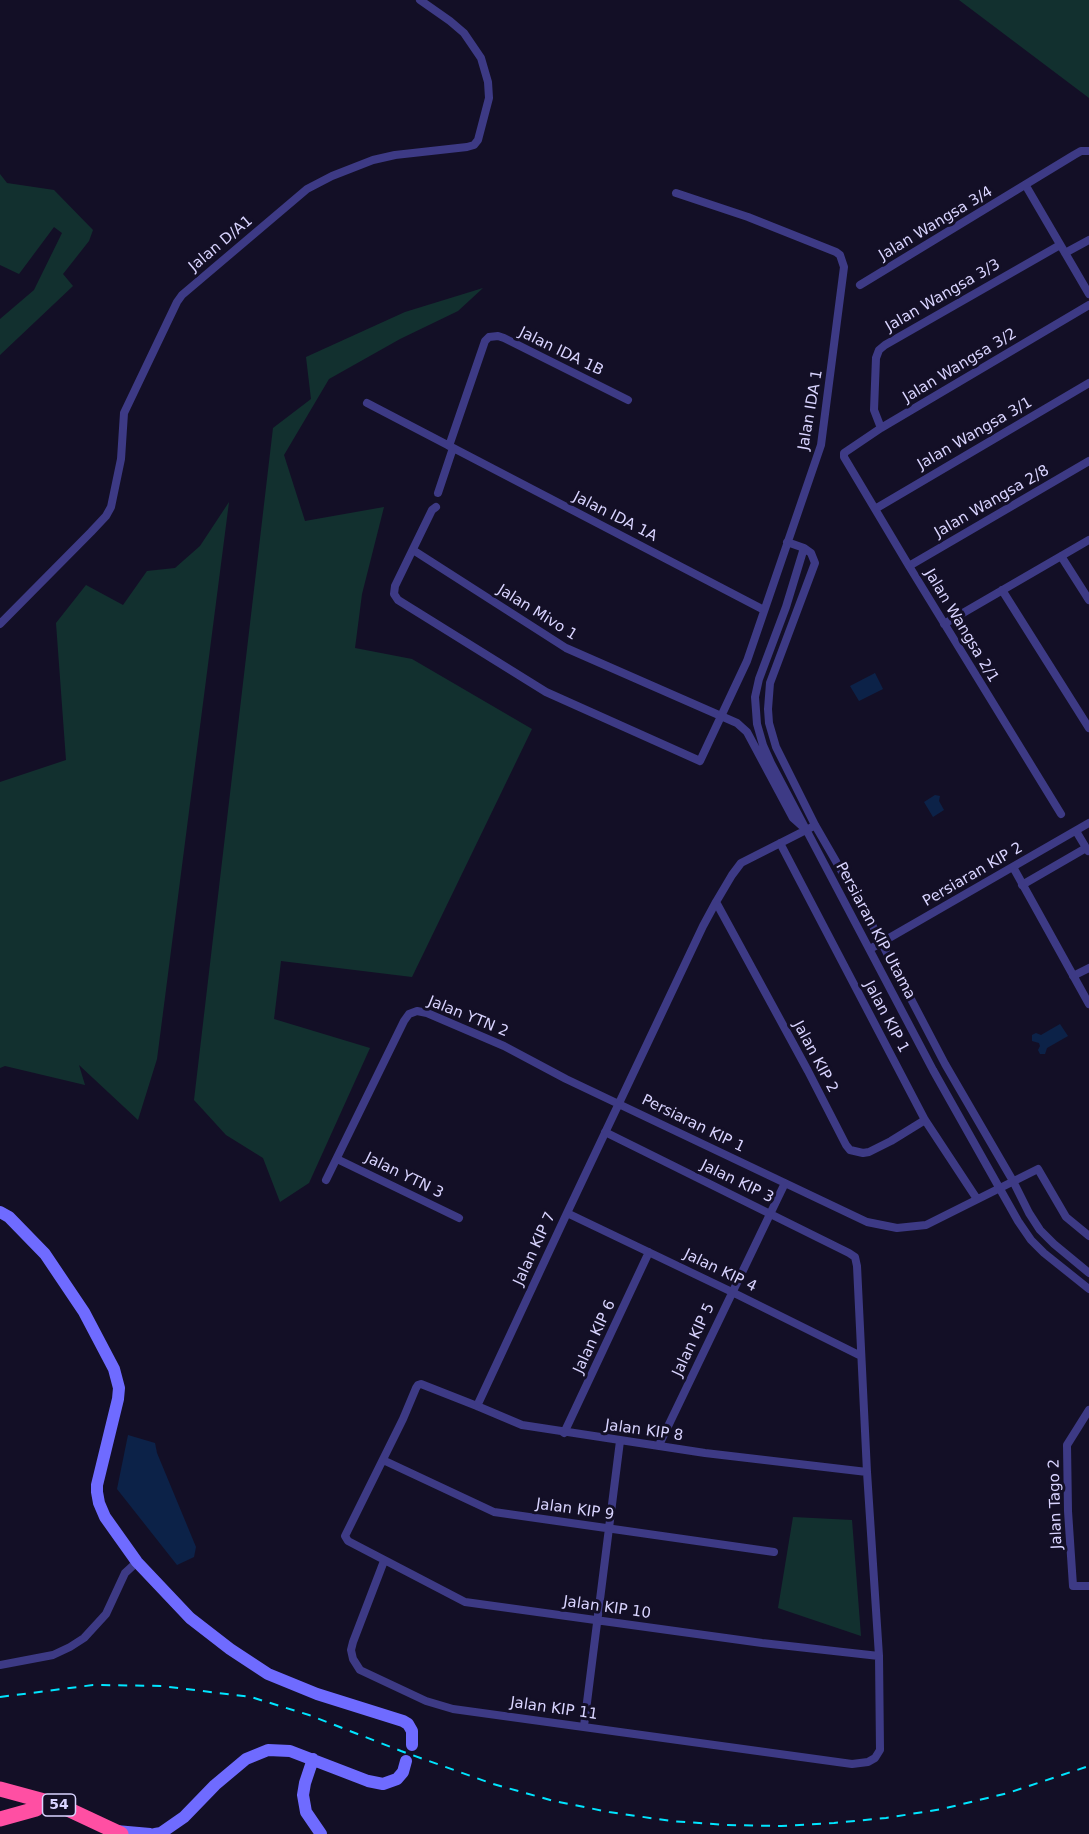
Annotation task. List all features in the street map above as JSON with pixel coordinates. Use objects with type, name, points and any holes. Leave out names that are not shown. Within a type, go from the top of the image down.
[{"type":"highway","name":"54","points":[[0,1789],[59,1805],[118,1832]]},
{"type":"highway","name":"54","points":[[0,1799],[68,1820],[98,1834]]},
{"type":"highway","points":[[0,1819],[36,1809]]},
{"type":"street","name":"Jalan D/A1","points":[[0,624],[91,532],[111,507],[121,459],[124,412],[182,296],[307,189],[332,176],[373,160],[395,155],[467,147],[474,145],[478,140],[489,98],[488,82],[481,58],[464,33],[420,0]]},
{"type":"street","name":"Jalan Wangsa 3/4","points":[[860,285],[1074,155],[1081,151],[1089,151]]},
{"type":"street","points":[[1026,186],[1089,294]]},
{"type":"street","name":"Jalan IDA 1","points":[[413,550],[394,590],[398,600],[546,692],[700,761],[747,662],[821,445],[844,276],[843,261],[836,252],[748,217],[676,193]]},
{"type":"street","points":[[1062,249],[1088,243]]},
{"type":"street","name":"Jalan Wangsa 3/3","points":[[881,428],[874,410],[876,358],[879,350],[1062,249]]},
{"type":"street","name":"Jalan Wangsa 3/2","points":[[846,450],[1089,305]]},
{"type":"street","name":"Jalan IDA 1B","points":[[451,447],[485,341],[489,337],[504,338],[628,400]]},
{"type":"street","name":"Jalan Wangsa 3/1","points":[[875,509],[1089,383]]},
{"type":"street","name":"Jalan IDA 1A","points":[[367,403],[764,610]]},
{"type":"street","points":[[438,493],[451,447]]},
{"type":"street","name":"Jalan Wangsa 2/1","points":[[846,450],[844,457],[1061,814]]},
{"type":"street","name":"Jalan Wangsa 2/8","points":[[909,566],[1089,461]]},
{"type":"street","points":[[413,550],[432,510],[436,507]]},
{"type":"street","points":[[944,624],[1089,540]]},
{"type":"street","points":[[788,542],[804,548]]},
{"type":"street","name":"Persiaran KIP Utama","points":[[1089,1273],[1054,1244],[1029,1213],[945,1064],[882,943],[811,827],[771,763],[759,734],[755,697],[759,679],[786,607],[804,548],[814,557],[815,563],[770,683],[769,723],[776,747],[811,827],[870,949],[933,1070],[1018,1221],[1031,1240],[1044,1253],[1089,1289]]},
{"type":"street","name":"Jalan Mivo 1","points":[[413,550],[566,648],[737,723],[747,732],[793,818],[811,827]]},
{"type":"street","points":[[1061,556],[1089,600]]},
{"type":"street","points":[[1002,590],[1089,728]]},
{"type":"street","points":[[757,724],[769,723]]},
{"type":"street","name":"Persiaran KIP 2","points":[[870,949],[1089,823]]},
{"type":"street","name":"Persiaran KIP 1","points":[[811,827],[741,863],[732,875],[716,902],[619,1103],[867,1222],[897,1228],[926,1225],[1038,1169],[1066,1217],[1089,1236]]},
{"type":"street","points":[[1022,885],[1088,850],[1076,831]]},
{"type":"street","name":"Jalan KIP 1","points":[[780,843],[925,1120],[977,1199]]},
{"type":"street","points":[[1012,867],[1089,1004]]},
{"type":"street","name":"Jalan KIP 2","points":[[716,902],[850,1150],[869,1152],[925,1120]]},
{"type":"street","points":[[1073,976],[1089,968]]},
{"type":"street","name":"Jalan YTN 2","points":[[326,1180],[404,1021],[409,1014],[417,1011],[427,1013],[504,1046],[566,1079],[619,1103]]},
{"type":"street","name":"Jalan KIP 7","points":[[477,1406],[619,1103]]},
{"type":"street","name":"Jalan KIP 3","points":[[605,1132],[855,1257],[861,1356]]},
{"type":"street","name":"Jalan YTN 3","points":[[337,1159],[459,1218]]},
{"type":"street","name":"Jalan KIP 5","points":[[659,1445],[785,1183]]},
{"type":"street","points":[[0,1212],[15,1223],[45,1254],[84,1312],[114,1369],[118,1388],[117,1399],[97,1492],[105,1517],[137,1562],[190,1618],[258,1668],[278,1679],[317,1694],[403,1721],[412,1731],[412,1745]]},
{"type":"street","name":"Jalan KIP 4","points":[[567,1213],[861,1356]]},
{"type":"street","name":"Jalan KIP 6","points":[[564,1433],[650,1252]]},
{"type":"street","points":[[861,1356],[879,1656]]},
{"type":"street","name":"Jalan KIP 8","points":[[383,1460],[418,1385],[425,1385],[522,1425],[705,1453],[867,1472]]},
{"type":"street","name":"Jalan Tago 2","points":[[1089,1410],[1068,1445],[1068,1511],[1072,1586],[1089,1586]]},
{"type":"street","points":[[584,1726],[620,1441]]},
{"type":"street","name":"Jalan KIP 9","points":[[383,1460],[494,1512],[774,1552]]},
{"type":"street","name":"Jalan KIP 10","points":[[383,1460],[346,1534],[346,1540],[465,1602],[879,1656]]},
{"type":"street","name":"Jalan KIP 11","points":[[384,1561],[351,1650],[353,1659],[360,1670],[426,1701],[453,1709],[852,1764],[868,1762],[875,1758],[880,1750],[879,1656]]},
{"type":"street","points":[[0,1665],[53,1655],[84,1638],[106,1614],[125,1573],[137,1562]]},
{"type":"street","points":[[155,1834],[161,1833],[184,1817],[215,1785],[246,1759],[257,1753],[268,1750],[290,1750],[368,1781],[383,1784],[397,1779],[403,1772],[406,1761]]},
{"type":"street","points":[[312,1759],[304,1783],[303,1795],[306,1812],[321,1834]]},
{"type":"street","points":[[175,1834],[184,1817]]},
{"type":"street","points":[[118,1832],[150,1834]]},
{"type":"green space","points":[[959,0],[1089,0],[1089,98]]},
{"type":"green space","points":[[0,174],[7,183],[54,190],[93,230],[89,241],[63,274],[73,286],[0,355],[0,319],[34,290],[62,233],[54,227],[19,274],[0,265]]},
{"type":"green space","points":[[483,288],[458,311],[400,339],[329,379],[284,455],[305,521],[384,507],[362,594],[355,648],[412,659],[532,729],[412,977],[281,961],[274,1019],[370,1048],[309,1183],[280,1202],[263,1158],[226,1135],[194,1100],[273,428],[311,399],[306,357],[405,312]]},
{"type":"green space","points":[[229,502],[157,1059],[138,1120],[79,1065],[85,1085],[5,1066],[0,1068],[0,782],[66,760],[56,623],[86,585],[123,605],[147,571],[175,568],[200,546]]},
{"type":"green space","points":[[793,1517],[852,1520],[861,1636],[778,1608]]},
{"type":"water","points":[[875,673],[883,689],[859,701],[850,686]]},
{"type":"water","points":[[935,795],[940,796],[939,801],[944,810],[933,817],[924,802]]},
{"type":"water","points":[[1060,1024],[1068,1036],[1047,1048],[1045,1054],[1040,1054],[1039,1043],[1032,1041],[1032,1035],[1036,1033],[1041,1035]]},
{"type":"water","points":[[128,1435],[155,1443],[157,1453],[196,1547],[194,1557],[177,1565],[117,1489]]},
{"type":"railway","points":[[0,1697],[93,1685],[162,1686],[251,1697],[309,1715],[493,1784],[554,1801],[671,1821],[726,1825],[781,1826],[834,1823],[942,1809],[1008,1793],[1089,1766]]}]
